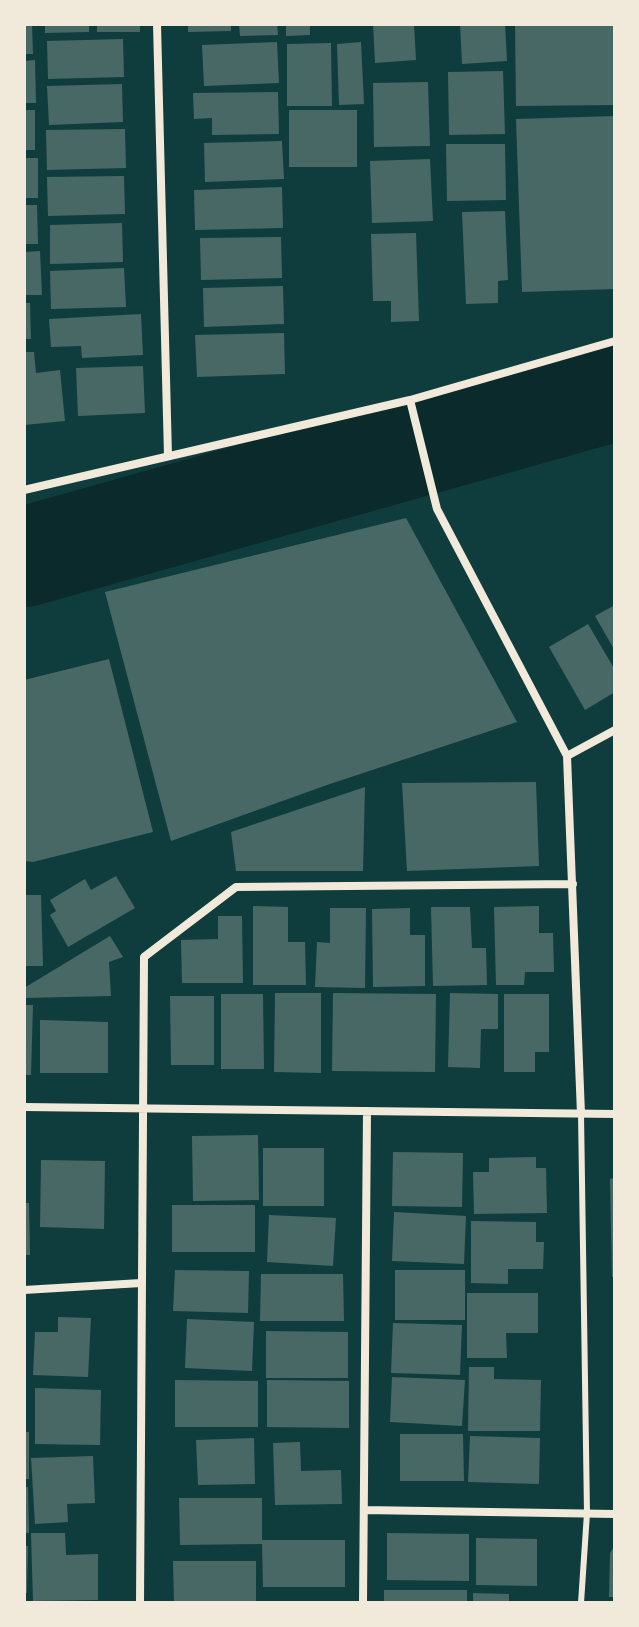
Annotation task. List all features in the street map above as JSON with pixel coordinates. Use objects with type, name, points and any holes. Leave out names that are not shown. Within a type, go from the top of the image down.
[{"type":"street","points":[[157,24],[168,456]]},
{"type":"street","points":[[24,490],[410,400],[615,341]]},
{"type":"street","points":[[410,400],[437,509],[567,756],[581,1114]]},
{"type":"street","points":[[567,756],[615,730]]},
{"type":"street","points":[[140,1603],[144,957],[236,887],[573,884]]},
{"type":"street","points":[[24,1107],[615,1114]]},
{"type":"street","points":[[363,1603],[367,1111]]},
{"type":"street","points":[[24,1290],[141,1283]]},
{"type":"street","points":[[364,1510],[615,1514]]},
{"type":"lane","points":[[581,1114],[587,1513],[581,1603]]},
{"type":"building","points":[[24,24],[32,24],[33,54],[24,54]]},
{"type":"building","points":[[45,24],[89,24],[89,32],[45,33]]},
{"type":"building","points":[[97,24],[140,24],[140,32],[97,32]]},
{"type":"building","points":[[188,24],[231,24],[231,31],[188,32]]},
{"type":"building","points":[[239,24],[277,24],[278,35],[240,36]]},
{"type":"building","points":[[286,24],[310,24],[310,35],[286,36]]},
{"type":"building","points":[[373,24],[414,24],[416,60],[375,63]]},
{"type":"building","points":[[460,24],[505,24],[507,61],[462,64]]},
{"type":"building","points":[[515,24],[615,24],[615,105],[516,106]]},
{"type":"building","points":[[123,39],[124,77],[48,79],[47,41]]},
{"type":"building","points":[[277,42],[279,83],[204,86],[202,45]]},
{"type":"building","points":[[361,42],[364,104],[339,105],[337,44]]},
{"type":"building","points":[[331,43],[332,106],[287,106],[287,44]]},
{"type":"building","points":[[35,60],[36,103],[24,103],[24,61]]},
{"type":"building","points":[[503,71],[505,134],[449,135],[448,72]]},
{"type":"building","points":[[428,82],[430,146],[374,147],[373,83]]},
{"type":"building","points":[[122,84],[123,122],[49,125],[47,86]]},
{"type":"building","points":[[278,92],[279,134],[212,135],[212,118],[194,119],[193,93]]},
{"type":"building","points":[[24,110],[35,110],[35,150],[24,150]]},
{"type":"building","points":[[289,110],[357,110],[357,167],[289,167]]},
{"type":"building","points":[[615,116],[615,289],[522,292],[516,119]]},
{"type":"building","points":[[125,129],[126,168],[47,170],[46,130]]},
{"type":"building","points":[[282,141],[284,179],[205,182],[204,143]]},
{"type":"building","points":[[446,144],[505,144],[506,200],[447,201]]},
{"type":"building","points":[[24,158],[38,158],[38,198],[24,198]]},
{"type":"building","points":[[430,159],[433,221],[372,223],[370,161]]},
{"type":"building","points":[[124,176],[125,214],[48,216],[47,177]]},
{"type":"building","points":[[282,187],[283,228],[195,230],[194,190]]},
{"type":"building","points":[[24,205],[37,205],[38,244],[24,244]]},
{"type":"building","points":[[505,211],[508,280],[498,281],[498,303],[466,304],[462,212]]},
{"type":"building","points":[[122,223],[123,262],[50,264],[50,225]]},
{"type":"building","points":[[416,233],[419,321],[391,322],[391,301],[373,301],[371,234]]},
{"type":"building","points":[[281,237],[282,278],[201,280],[200,238]]},
{"type":"building","points":[[40,251],[42,295],[24,295],[24,252]]},
{"type":"building","points":[[124,268],[126,307],[51,309],[50,271]]},
{"type":"building","points":[[283,286],[284,324],[204,327],[203,288]]},
{"type":"building","points":[[24,303],[30,303],[31,339],[24,339]]},
{"type":"building","points":[[141,314],[143,355],[82,358],[81,346],[51,347],[49,319]]},
{"type":"building","points":[[284,333],[285,374],[197,377],[195,335]]},
{"type":"building","points":[[24,352],[34,352],[36,373],[60,370],[65,421],[24,425]]},
{"type":"building","points":[[143,366],[145,413],[78,416],[76,368]]},
{"type":"building","points":[[406,518],[517,722],[171,841],[105,592]]},
{"type":"building","points":[[615,605],[615,651],[595,616]]},
{"type":"building","points":[[588,624],[615,670],[615,692],[585,710],[549,647]]},
{"type":"building","points":[[109,659],[153,832],[33,862],[24,861],[24,680]]},
{"type":"building","points":[[536,782],[539,866],[407,871],[402,783]]},
{"type":"building","points":[[365,787],[363,871],[236,871],[231,832]]},
{"type":"building","points":[[116,876],[135,908],[68,947],[50,915],[56,911],[50,900],[85,879],[91,890]]},
{"type":"building","points":[[24,895],[41,895],[43,966],[24,966]]},
{"type":"building","points":[[253,906],[288,907],[288,942],[305,942],[306,985],[253,985]]},
{"type":"building","points":[[539,906],[539,933],[553,933],[554,972],[525,972],[524,985],[496,985],[494,907]]},
{"type":"building","points":[[431,907],[470,907],[472,948],[486,948],[487,985],[433,986]]},
{"type":"building","points":[[330,908],[366,908],[365,988],[315,987],[317,942],[330,943]]},
{"type":"building","points":[[410,908],[410,935],[425,935],[425,986],[373,987],[372,909]]},
{"type":"building","points":[[218,916],[242,916],[243,983],[182,983],[181,940],[218,939]]},
{"type":"building","points":[[110,936],[123,957],[109,962],[111,996],[24,998],[24,988]]},
{"type":"building","points":[[275,993],[321,993],[321,1073],[274,1072]]},
{"type":"building","points":[[333,993],[436,994],[435,1072],[332,1071]]},
{"type":"building","points":[[450,993],[498,994],[498,1029],[481,1029],[480,1068],[448,1067]]},
{"type":"building","points":[[221,994],[263,994],[264,1069],[221,1069]]},
{"type":"building","points":[[504,994],[549,994],[549,1052],[535,1052],[535,1072],[504,1072]]},
{"type":"building","points":[[170,996],[214,996],[214,1065],[171,1065]]},
{"type":"building","points":[[24,1005],[33,1005],[31,1075],[24,1075]]},
{"type":"building","points":[[40,1020],[108,1022],[108,1073],[40,1073]]},
{"type":"building","points":[[258,1135],[259,1200],[193,1201],[192,1136]]},
{"type":"building","points":[[263,1148],[324,1148],[324,1206],[263,1206]]},
{"type":"building","points":[[393,1152],[463,1153],[462,1207],[392,1206]]},
{"type":"building","points":[[536,1157],[536,1168],[546,1168],[547,1213],[474,1214],[473,1172],[489,1172],[489,1158]]},
{"type":"building","points":[[41,1160],[105,1161],[104,1229],[40,1227]]},
{"type":"building","points":[[615,1178],[615,1277],[612,1277],[610,1179]]},
{"type":"building","points":[[24,1203],[29,1203],[30,1255],[24,1255]]},
{"type":"building","points":[[172,1205],[255,1205],[255,1252],[172,1252]]},
{"type":"building","points":[[394,1212],[466,1216],[464,1264],[392,1261]]},
{"type":"building","points":[[269,1215],[336,1218],[333,1266],[267,1262]]},
{"type":"building","points":[[471,1221],[536,1222],[536,1242],[544,1242],[543,1269],[508,1269],[508,1284],[471,1283]]},
{"type":"building","points":[[175,1270],[249,1271],[248,1313],[173,1311]]},
{"type":"building","points":[[395,1270],[465,1270],[465,1320],[395,1320]]},
{"type":"building","points":[[261,1274],[343,1274],[344,1321],[260,1321]]},
{"type":"building","points":[[467,1293],[538,1293],[538,1333],[506,1333],[507,1358],[467,1358]]},
{"type":"building","points":[[58,1317],[91,1318],[88,1377],[33,1375],[35,1332],[58,1332]]},
{"type":"building","points":[[187,1319],[254,1322],[252,1371],[185,1368]]},
{"type":"building","points":[[393,1323],[462,1325],[460,1375],[391,1373]]},
{"type":"building","points":[[266,1331],[348,1332],[348,1378],[266,1378]]},
{"type":"building","points":[[469,1367],[494,1367],[494,1379],[541,1380],[540,1431],[468,1431]]},
{"type":"building","points":[[392,1377],[465,1380],[462,1426],[390,1422]]},
{"type":"building","points":[[175,1380],[258,1381],[258,1427],[175,1427]]},
{"type":"building","points":[[267,1380],[349,1381],[349,1428],[267,1427]]},
{"type":"building","points":[[35,1388],[101,1390],[100,1445],[35,1444]]},
{"type":"building","points":[[24,1432],[29,1432],[29,1479],[24,1479]]},
{"type":"building","points":[[400,1434],[463,1434],[464,1481],[400,1481]]},
{"type":"building","points":[[470,1436],[540,1438],[539,1484],[468,1482]]},
{"type":"building","points":[[254,1438],[255,1484],[198,1485],[196,1440]]},
{"type":"building","points":[[300,1442],[301,1471],[341,1470],[342,1504],[275,1505],[273,1443]]},
{"type":"building","points":[[93,1456],[95,1503],[67,1504],[68,1522],[35,1524],[31,1458]]},
{"type":"building","points":[[24,1487],[28,1487],[29,1533],[24,1533]]},
{"type":"building","points":[[179,1498],[262,1498],[262,1540],[345,1540],[345,1587],[263,1587],[262,1544],[180,1545]]},
{"type":"building","points":[[31,1533],[65,1533],[66,1555],[98,1554],[98,1600],[33,1601]]},
{"type":"building","points":[[387,1533],[469,1534],[469,1581],[387,1580]]},
{"type":"building","points":[[476,1538],[537,1539],[537,1586],[476,1585]]},
{"type":"building","points":[[615,1545],[615,1597],[609,1597],[610,1553]]},
{"type":"building","points":[[24,1546],[28,1546],[27,1593],[24,1593]]},
{"type":"building","points":[[173,1561],[256,1561],[256,1603],[174,1603]]},
{"type":"building","points":[[384,1590],[467,1590],[467,1603],[384,1603]]},
{"type":"building","points":[[473,1593],[509,1594],[509,1603],[473,1603]]},
{"type":"waterway","points":[[24,557],[615,391]]}]
